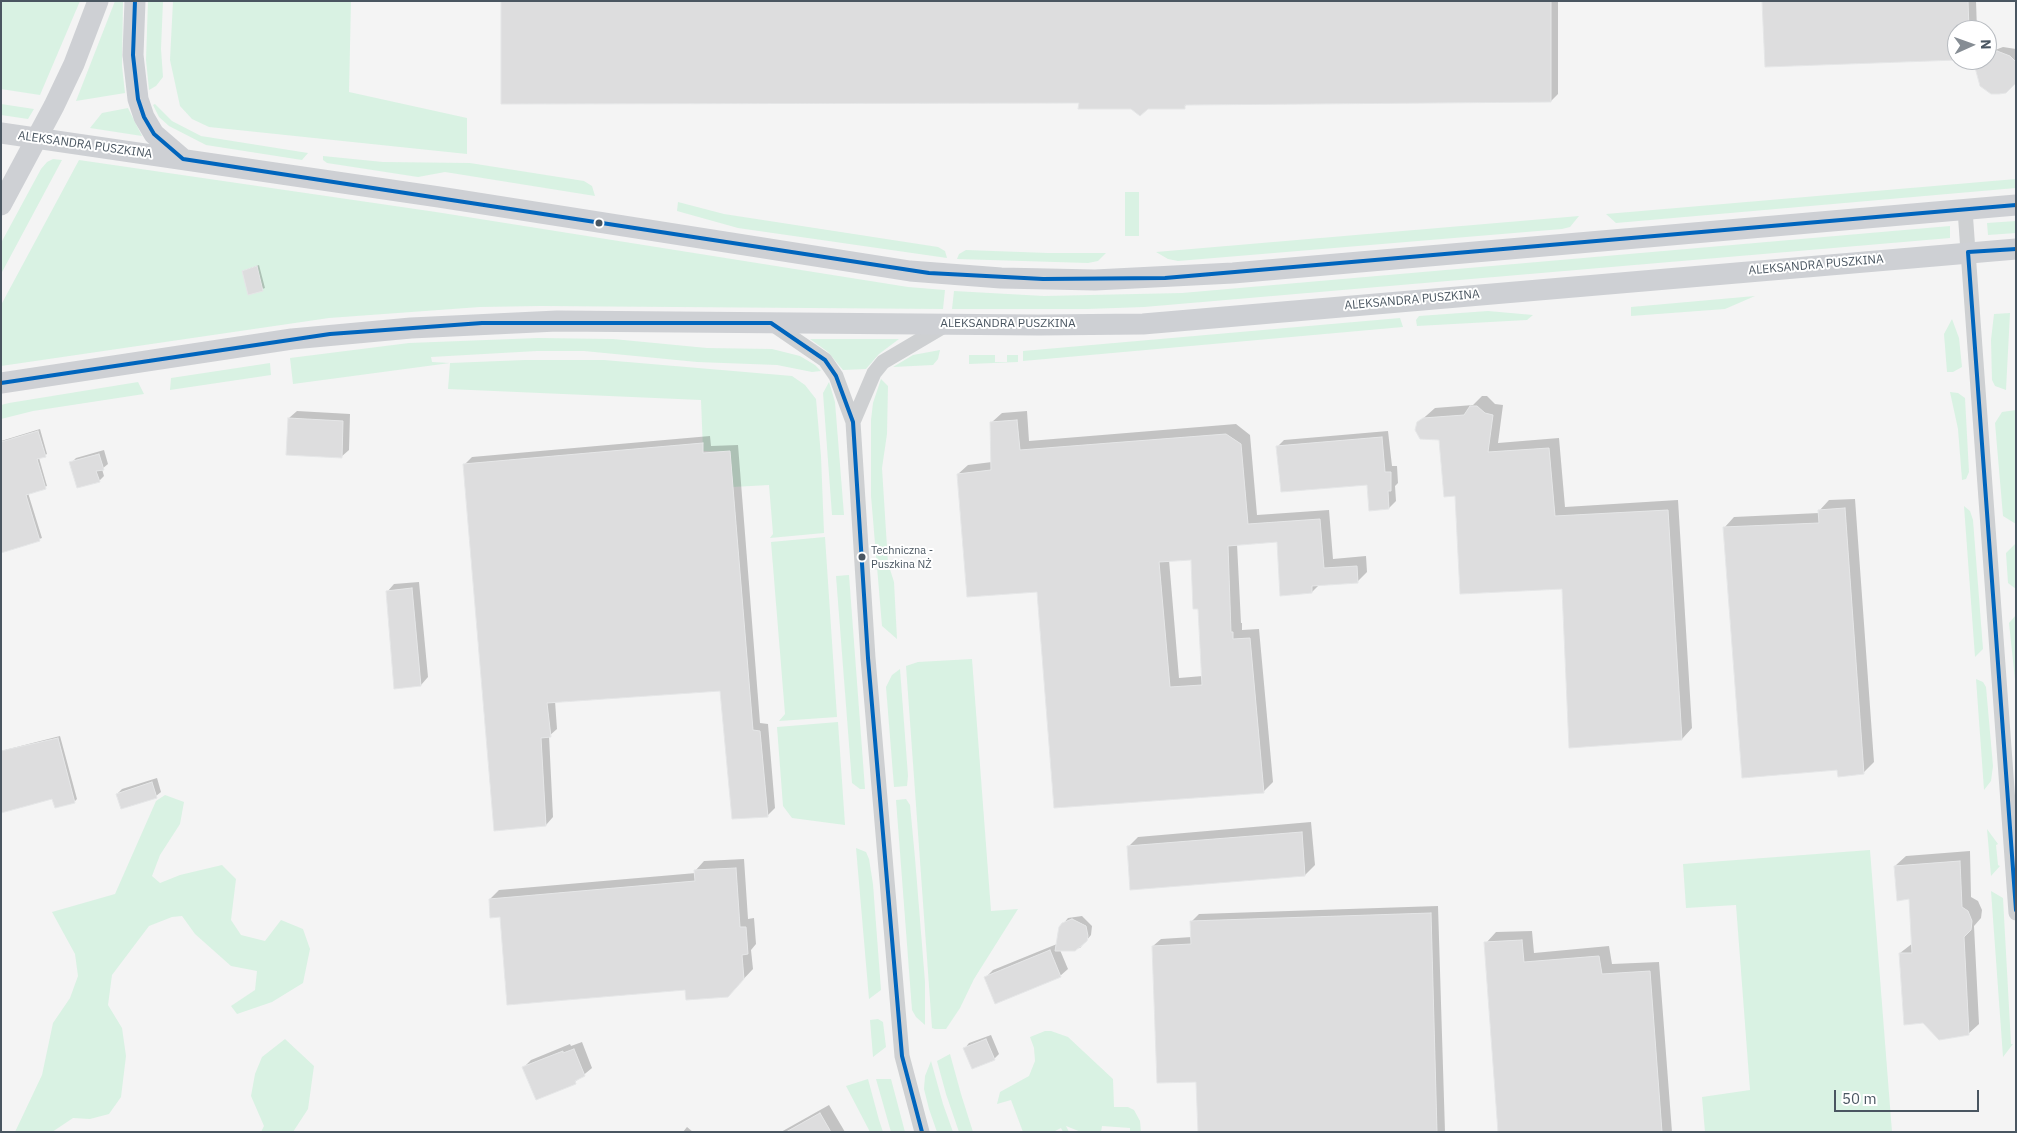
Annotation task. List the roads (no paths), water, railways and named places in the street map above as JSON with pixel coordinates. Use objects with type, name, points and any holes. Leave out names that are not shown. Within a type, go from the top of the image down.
[{"type":"main road","points":[[1,205],[74,64],[98,1]]},
{"type":"main road","points":[[135,1],[133,54],[136,86],[144,118],[154,134],[183,159]]},
{"type":"main road","name":"ALEKSANDRA PUSZKINA","points":[[1,133],[183,159],[910,271],[1051,280],[1096,280],[1223,274],[2016,205]]},
{"type":"main road","name":"ALEKSANDRA PUSZKINA","points":[[1,382],[292,339],[370,331],[540,322],[1143,324],[2016,249]]},
{"type":"street","points":[[1965,210],[2016,913]]},
{"type":"street","points":[[771,323],[825,360],[836,376],[853,422],[868,658],[902,1056],[922,1132]]},
{"type":"street","points":[[853,422],[874,373],[883,362],[947,324]]},
{"type":"place","name":"Techniczna - Puszkina NŻ","points":[[862,557]]}]
